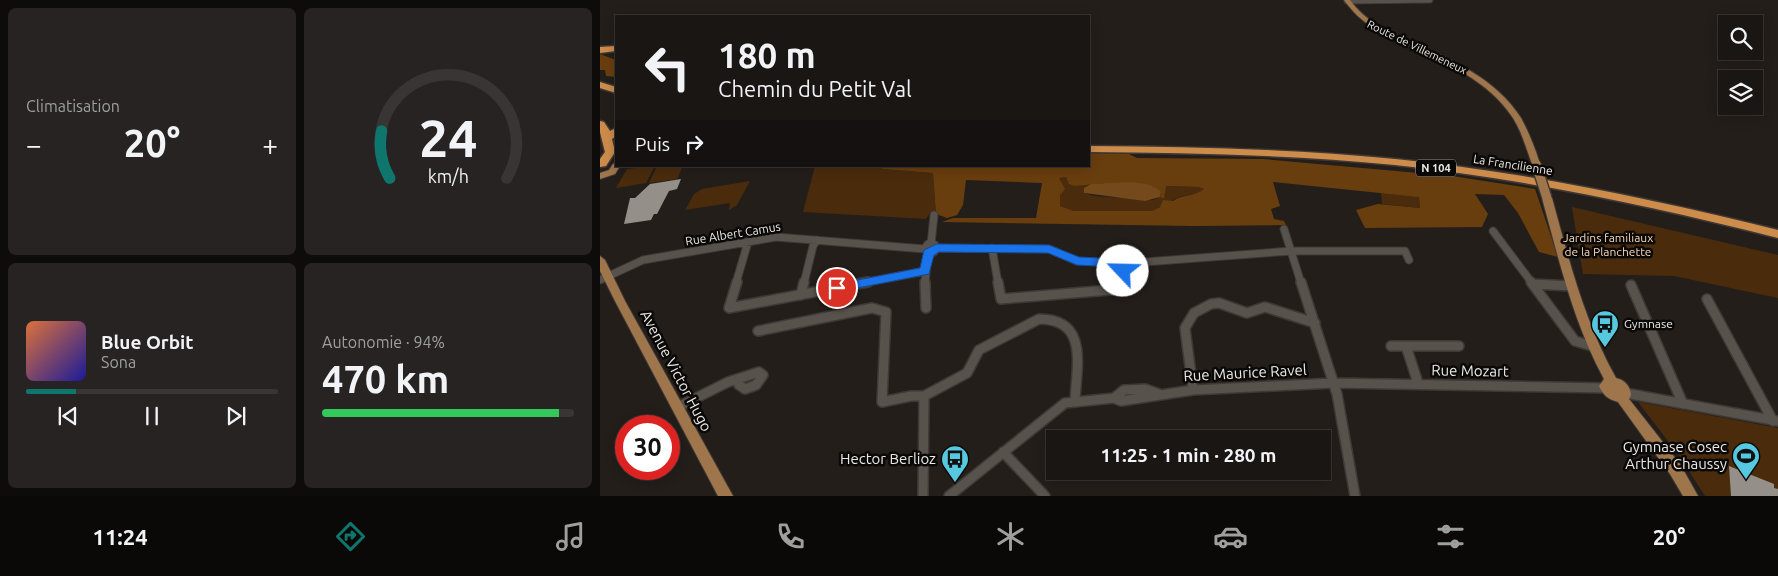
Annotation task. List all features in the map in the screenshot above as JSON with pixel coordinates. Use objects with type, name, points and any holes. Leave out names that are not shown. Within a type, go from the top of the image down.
[{"type":"highway","points":[[600,50],[615,50]]},
{"type":"highway","points":[[600,85],[615,90]]},
{"type":"highway","points":[[600,92],[615,97]]},
{"type":"highway","points":[[607,133],[615,165]]},
{"type":"highway","points":[[601,172],[610,152],[607,133]]},
{"type":"highway","name":"La Francilienne","points":[[1090,143],[1276,147],[1452,164],[1614,190],[1778,227]]},
{"type":"highway","name":"La Francilienne","points":[[1090,149],[1268,153],[1397,163],[1523,180],[1590,192],[1778,234]]},
{"type":"main road","name":"Route de Villemeneux","points":[[1347,1],[1359,17],[1368,24],[1448,61],[1482,81],[1498,95],[1520,120],[1528,136],[1571,286]]},
{"type":"main road","points":[[601,172],[615,165]]},
{"type":"main road","name":"Avenue Victor Hugo","points":[[600,260],[604,278],[678,407],[726,496]]},
{"type":"main road","points":[[1571,286],[1612,395],[1623,395],[1691,496]]},
{"type":"street","points":[[1347,1],[1430,0]]},
{"type":"street","points":[[926,308],[925,271],[934,216]]},
{"type":"street","points":[[1284,229],[1333,383],[1355,496]]},
{"type":"street","points":[[1493,231],[1575,342],[1592,346]]},
{"type":"street","name":"Rue Albert Camus","points":[[604,278],[643,260],[780,237],[930,248],[1049,249],[1077,261],[1125,265],[1291,251],[1405,251],[1409,260]]},
{"type":"street","points":[[801,295],[812,246],[817,240]]},
{"type":"street","points":[[748,242],[729,308],[925,271]]},
{"type":"street","points":[[992,248],[1001,299],[1122,289],[1125,265]]},
{"type":"street","points":[[1533,284],[1571,286]]},
{"type":"street","points":[[1631,285],[1683,404]]},
{"type":"street","points":[[1707,299],[1776,421]]},
{"type":"street","points":[[1193,390],[1185,328],[1194,313],[1211,304],[1219,304],[1247,312],[1266,307],[1315,323]]},
{"type":"street","points":[[758,331],[872,308],[886,312],[882,402],[911,396],[924,396],[968,373],[979,350],[1039,319],[1048,318],[1065,325],[1075,339],[1075,402]]},
{"type":"street","points":[[1391,346],[1459,346]]},
{"type":"street","points":[[1406,346],[1418,383]]},
{"type":"street","points":[[678,407],[737,379]]},
{"type":"street","name":"Rue Mozart","points":[[1333,383],[1609,385]]},
{"type":"street","name":"Rue Maurice Ravel","points":[[949,496],[1065,403],[1114,398],[1121,401],[1193,390],[1333,383]]},
{"type":"street","points":[[1623,395],[1776,421]]},
{"type":"street","points":[[923,496],[924,396]]},
{"type":"street","points":[[1003,452],[1045,496]]},
{"type":"green space","points":[[654,167],[646,183],[616,188],[627,169]]},
{"type":"green space","points":[[657,167],[683,167],[677,179],[649,183]]},
{"type":"green space","points":[[815,167],[878,167],[933,173],[936,214],[930,213],[926,219],[803,212]]},
{"type":"green space","points":[[1066,177],[1075,186],[1091,184],[1084,188],[1084,193],[1094,196],[1153,200],[1160,197],[1164,199],[1165,186],[1199,187],[1204,189],[1200,193],[1179,197],[1152,211],[1074,211],[1060,206],[1058,178]]},
{"type":"green space","points":[[750,181],[737,205],[729,210],[730,203],[685,210],[694,194],[702,189]]},
{"type":"green space","points":[[1381,192],[1419,196],[1420,208],[1382,204]]},
{"type":"green space","name":"Jardins familiaux de la Planchette","points":[[1572,207],[1778,255],[1778,298],[1674,276],[1583,274]]},
{"type":"green space","points":[[1638,402],[1778,428],[1778,496],[1705,496],[1678,454]]},
{"type":"shaded area","points":[[600,54],[615,60],[615,77],[606,76],[605,70],[600,70]]},
{"type":"shaded area","points":[[1090,153],[1129,154],[1137,158],[1263,159],[1452,176],[1535,189],[1558,257],[1539,252],[1518,213],[1504,195],[1475,194],[1488,214],[1482,227],[1365,228],[1356,210],[1378,204],[1420,208],[1419,197],[1273,182],[1280,206],[1271,209],[1274,219],[1284,221],[1286,225],[1193,226],[942,222],[953,218],[1036,218],[1042,183],[966,180],[963,205],[957,215],[947,218],[936,214],[933,173],[878,167],[1090,167]],"holes":[[[1066,177],[1069,184],[1075,186],[1106,183],[1161,192],[1160,197],[1164,199],[1166,186],[1199,187],[1204,189],[1173,201],[1163,200],[1160,207],[1152,211],[1074,211],[1060,206],[1060,195],[1065,189],[1059,178]]]},
{"type":"shaded area","points":[[1143,183],[1161,192],[1160,197],[1145,201],[1084,193],[1084,188],[1091,184]]},
{"type":"building","points":[[681,179],[677,189],[669,191],[657,214],[654,214],[651,220],[624,224],[630,198],[635,198],[650,184]]},
{"type":"building","name":"Gymnase Cosec Arthur Chaussy","points":[[1729,466],[1774,484],[1774,488],[1778,489],[1778,496],[1731,496]]},
{"type":"place","name":"Gymnase","points":[[1605,348]]},
{"type":"place","name":"Gymnase Cosec Arthur Chaussy","points":[[1746,480]]},
{"type":"place","name":"Hector Berlioz","points":[[955,483]]},
{"type":"route","points":[[837,288],[925,271],[928,253],[935,251],[937,248],[1049,249],[1077,261],[1118,263],[1119,266],[1124,268],[1123,271]]}]
